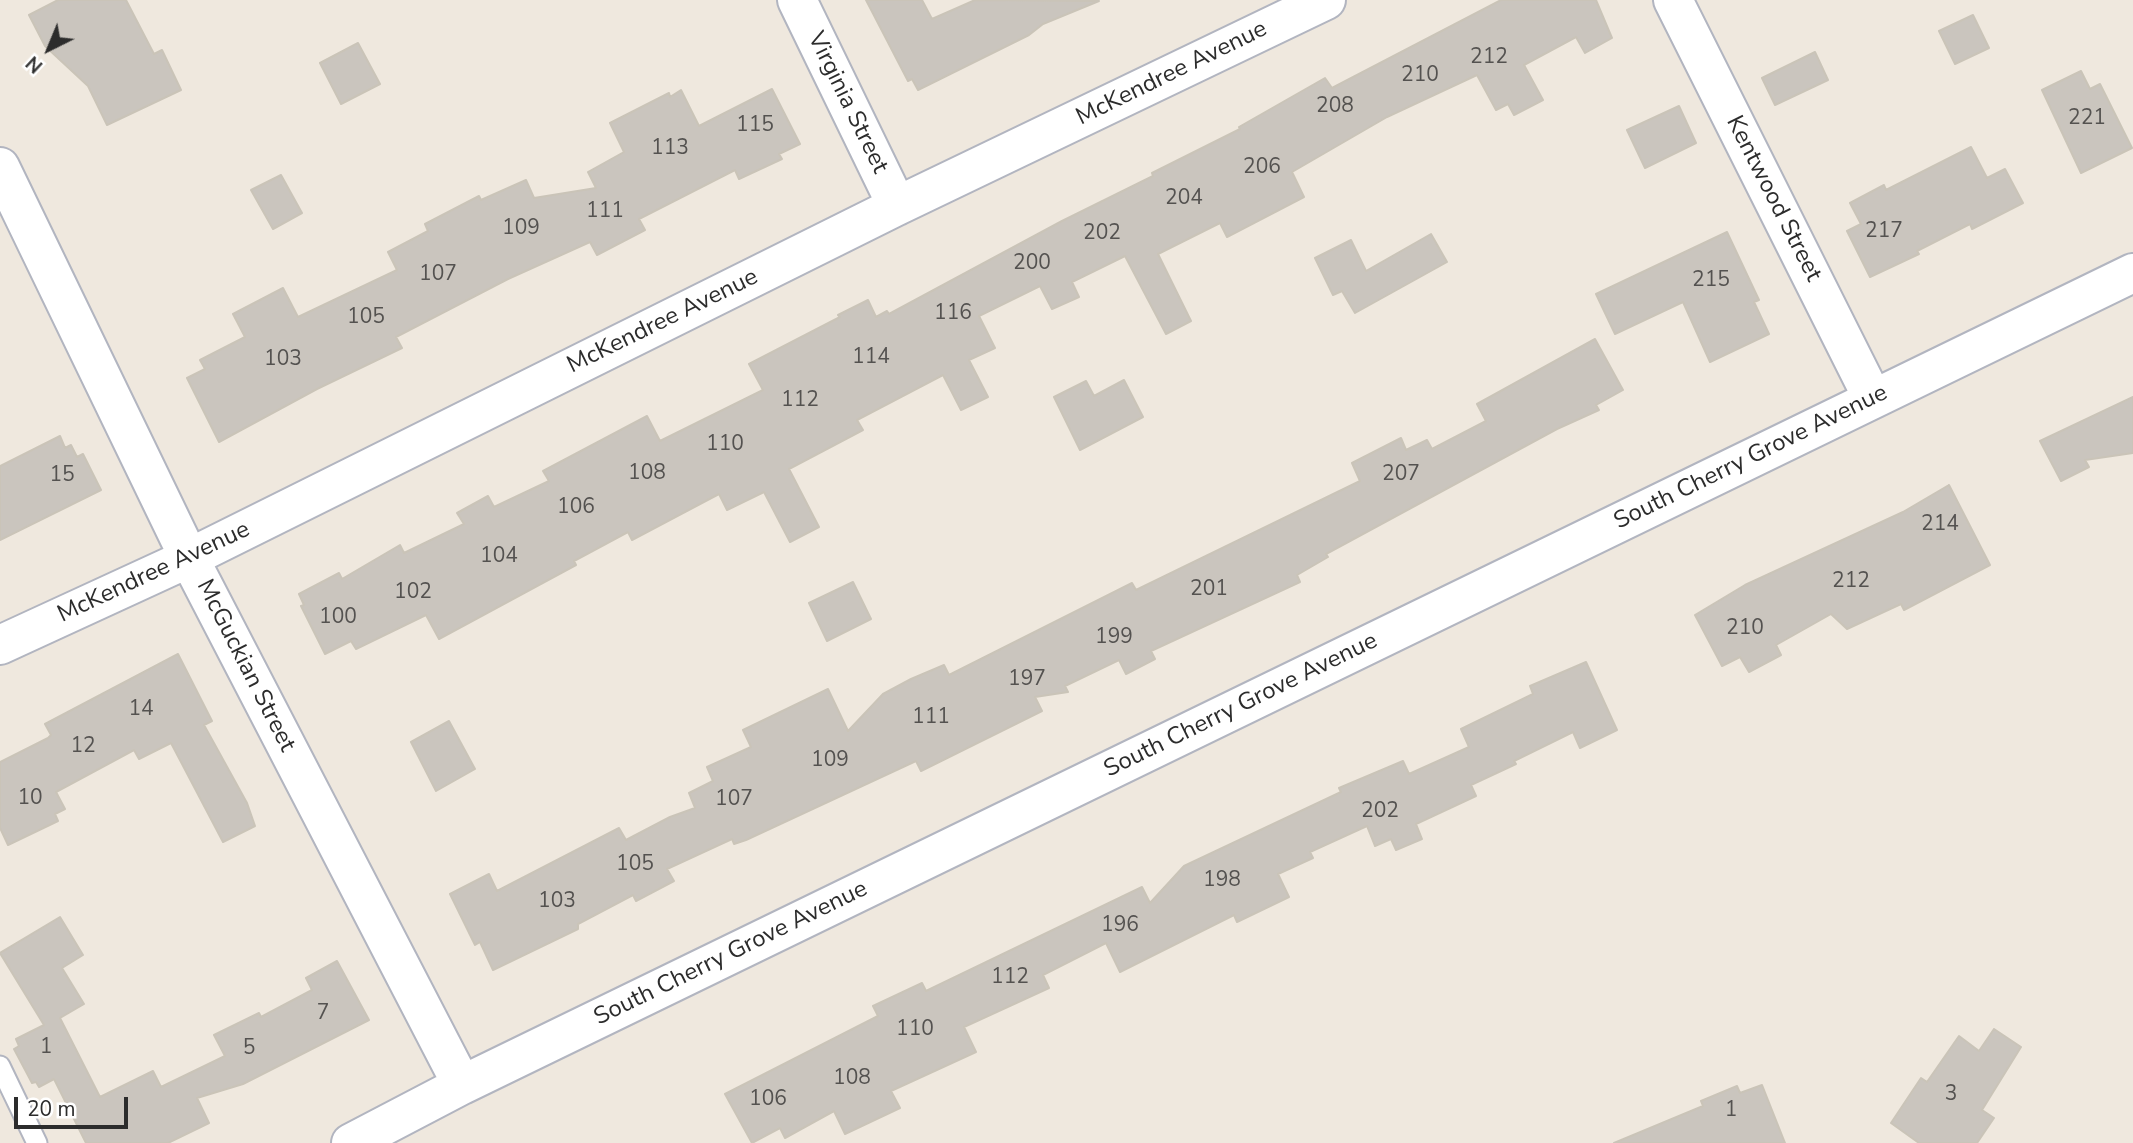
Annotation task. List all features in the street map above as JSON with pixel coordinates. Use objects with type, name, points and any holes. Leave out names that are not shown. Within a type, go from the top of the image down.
[{"type":"street","name":"Virginia Street","points":[[797,0],[897,206]]},
{"type":"street","name":"McKendree Avenue","points":[[0,646],[189,558],[897,206],[1326,0]]},
{"type":"street","name":"Kentwood Street","points":[[1673,0],[1873,399]]},
{"type":"street","name":"McGuckian Street","points":[[0,167],[189,558],[462,1085]]},
{"type":"street","name":"South Cherry Grove Avenue","points":[[351,1143],[462,1085],[2133,273]]},
{"type":"lane","points":[[0,1066],[37,1143]]},
{"type":"building","points":[[58,0],[126,0],[154,54],[162,50],[181,90],[107,125],[88,86],[45,46],[29,15]]},
{"type":"building","points":[[866,0],[922,0],[932,19],[975,0],[1099,1],[1043,24],[1029,35],[918,90],[912,79],[908,81]]},
{"type":"building","points":[[1501,0],[1596,0],[1612,38],[1585,53],[1576,37],[1524,65],[1543,100],[1514,115],[1508,104],[1496,110],[1477,75],[1387,117],[1292,172],[1304,197],[1227,237],[1220,223],[1158,254],[1191,321],[1166,334],[1125,256],[1072,282],[1079,297],[1052,309],[1040,286],[979,316],[995,348],[969,360],[988,397],[961,410],[943,375],[857,420],[863,430],[789,469],[819,527],[790,542],[764,492],[727,510],[719,494],[632,540],[628,532],[574,561],[576,565],[439,639],[426,615],[356,649],[351,641],[325,654],[301,606],[304,605],[299,594],[339,573],[342,579],[400,545],[404,553],[464,524],[457,513],[488,496],[494,507],[549,481],[543,471],[647,416],[660,441],[763,390],[749,364],[840,317],[838,315],[868,300],[876,317],[887,311],[889,314],[1062,221],[1153,176],[1152,173],[1240,129],[1239,127],[1325,78],[1332,88]]},
{"type":"building","points":[[1973,15],[1989,48],[1955,64],[1939,31]]},
{"type":"building","points":[[358,43],[380,84],[341,104],[320,63]]},
{"type":"building","points":[[1815,52],[1828,80],[1775,105],[1762,78]]},
{"type":"building","points":[[2081,71],[2090,89],[2100,84],[2132,148],[2081,173],[2042,90]]},
{"type":"building","points":[[772,89],[800,144],[779,154],[782,159],[739,179],[735,170],[639,219],[645,230],[597,255],[590,242],[508,279],[396,337],[402,348],[317,389],[219,442],[187,378],[205,369],[200,360],[245,337],[233,314],[283,288],[298,317],[397,270],[388,252],[428,231],[425,224],[479,196],[481,200],[526,180],[534,198],[596,188],[588,172],[624,152],[610,123],[669,93],[670,97],[681,90],[699,126]]},
{"type":"building","points":[[1679,106],[1696,143],[1645,168],[1627,130]]},
{"type":"building","points":[[1971,147],[1987,178],[2005,169],[2023,203],[1972,229],[1970,224],[1917,251],[1919,254],[1870,277],[1847,231],[1861,224],[1850,203],[1884,185],[1886,190]]},
{"type":"building","points":[[281,175],[302,213],[273,229],[251,190]]},
{"type":"building","points":[[1727,232],[1759,300],[1754,302],[1769,334],[1710,362],[1683,302],[1615,334],[1596,294]]},
{"type":"building","points":[[1431,234],[1447,262],[1355,313],[1342,291],[1333,295],[1315,258],[1351,240],[1366,271]]},
{"type":"building","points":[[1595,339],[1623,390],[1596,405],[1599,410],[1557,429],[1326,554],[1328,557],[1297,575],[1300,582],[1151,651],[1155,659],[1126,674],[1119,660],[1065,686],[1068,692],[1035,697],[1042,711],[921,771],[916,761],[746,840],[734,844],[732,839],[667,869],[674,881],[636,901],[633,895],[578,924],[578,929],[493,970],[480,942],[475,945],[450,894],[489,874],[497,891],[619,828],[626,840],[670,817],[695,808],[689,793],[713,781],[707,767],[751,747],[743,730],[828,689],[848,731],[883,694],[911,679],[944,665],[949,675],[1132,583],[1136,590],[1360,481],[1352,463],[1401,438],[1406,450],[1427,440],[1432,449],[1486,421],[1477,404]]},
{"type":"building","points":[[1124,380],[1143,417],[1080,450],[1054,397],[1086,381],[1094,396]]},
{"type":"building","points":[[2133,397],[2133,453],[2085,460],[2089,467],[2061,481],[2040,441]]},
{"type":"building","points":[[60,436],[65,448],[71,445],[77,457],[83,454],[101,490],[0,540],[0,466]]},
{"type":"building","points":[[1949,485],[1990,565],[1904,610],[1901,604],[1847,629],[1831,614],[1776,645],[1781,655],[1749,672],[1740,657],[1722,666],[1695,615],[1745,585],[1903,512]]},
{"type":"building","points":[[853,582],[871,619],[827,641],[809,603]]},
{"type":"building","points":[[178,654],[212,721],[204,725],[247,803],[255,826],[223,842],[171,743],[139,759],[134,750],[56,792],[65,809],[55,814],[58,821],[8,845],[0,828],[0,762],[48,738],[51,735],[45,724]]},
{"type":"building","points":[[1586,662],[1617,730],[1580,748],[1573,732],[1514,761],[1516,764],[1471,785],[1476,796],[1416,824],[1422,839],[1396,850],[1391,839],[1375,846],[1367,826],[1310,852],[1313,858],[1278,874],[1289,897],[1237,922],[1234,915],[1120,972],[1106,943],[1043,975],[1049,988],[964,1027],[976,1052],[891,1091],[900,1108],[845,1134],[834,1111],[785,1138],[780,1128],[752,1143],[725,1094],[878,1016],[873,1006],[922,983],[926,991],[1142,887],[1150,903],[1184,866],[1341,792],[1339,788],[1403,761],[1409,774],[1469,747],[1461,729],[1533,694],[1530,686]]},
{"type":"building","points":[[449,721],[475,769],[436,791],[411,742]]},
{"type":"building","points":[[60,917],[83,955],[62,968],[84,1004],[60,1018],[100,1097],[153,1071],[161,1087],[225,1056],[214,1035],[259,1013],[261,1017],[312,990],[306,978],[337,961],[369,1020],[243,1084],[197,1098],[209,1123],[168,1143],[86,1143],[54,1079],[39,1087],[36,1082],[32,1083],[14,1049],[19,1046],[16,1039],[44,1025],[0,953]]},
{"type":"building","points":[[1994,1029],[2021,1047],[1982,1110],[1994,1118],[1977,1143],[1919,1143],[1891,1123],[1921,1078],[1927,1082],[1959,1036],[1979,1051]]},
{"type":"building","points":[[1762,1085],[1785,1143],[1614,1143],[1703,1106],[1701,1101],[1737,1086],[1740,1093]]}]
